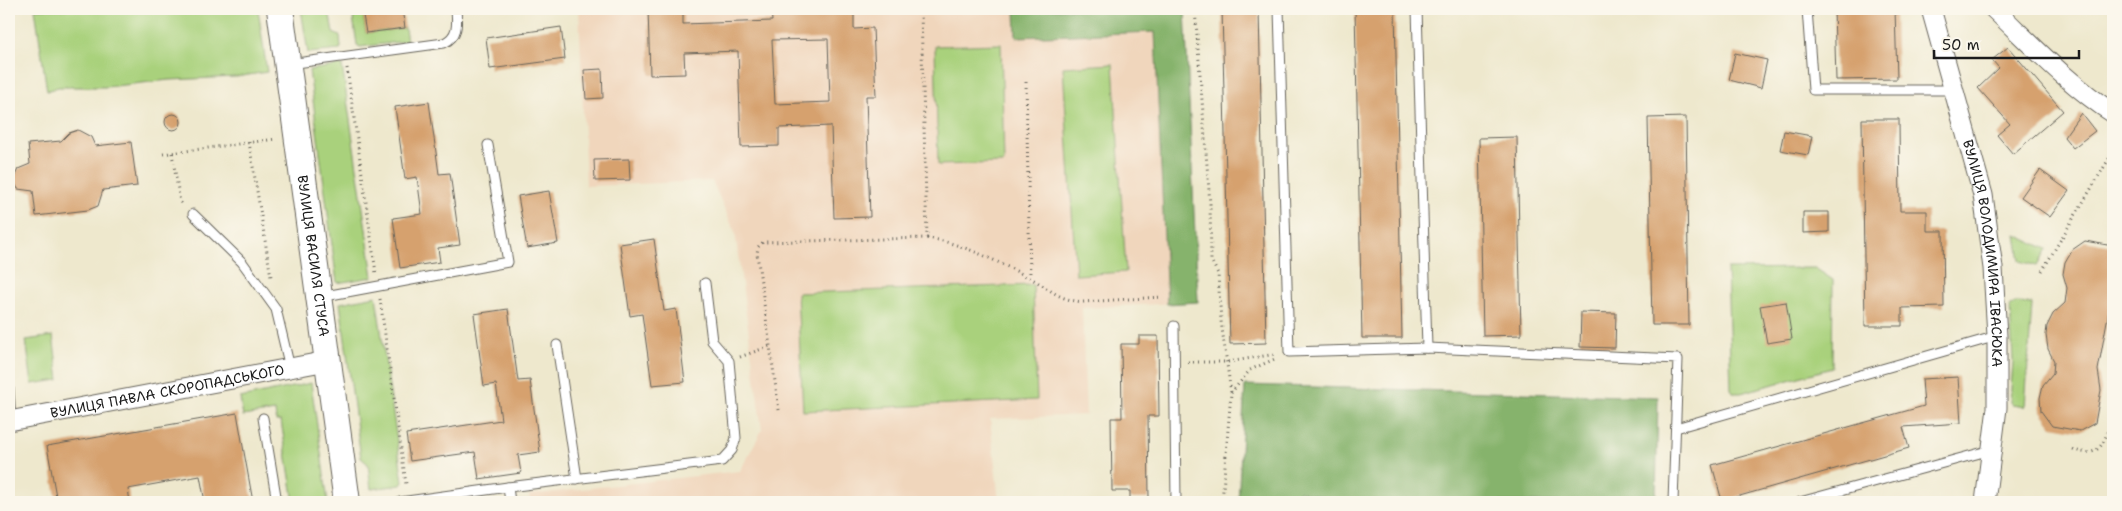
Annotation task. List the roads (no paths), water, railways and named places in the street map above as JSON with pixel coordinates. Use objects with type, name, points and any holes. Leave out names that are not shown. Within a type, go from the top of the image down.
[{"type":"street","name":"ВУЛИЦЯ ВАСИЛЯ СТУСА","points":[[280,9],[289,64],[347,502]]},
{"type":"street","name":"ВУЛИЦЯ ВОЛОДИМИРА ІВАСЮКА","points":[[1931,9],[1984,195],[1993,268],[1997,336],[1997,408],[1985,502]]},
{"type":"street","points":[[1994,9],[2056,68],[2113,113]]},
{"type":"street","name":"ВУЛИЦЯ ПАВЛА СКОРОПАДСЬКОГО","points":[[10,421],[327,361]]},
{"type":"lane","points":[[289,64],[444,43],[453,37],[456,31],[456,9]]},
{"type":"lane","points":[[1279,9],[1289,352],[1427,348],[1678,359],[1673,502]]},
{"type":"lane","points":[[1417,9],[1427,348]]},
{"type":"lane","points":[[1808,9],[1813,90],[1953,90]]},
{"type":"lane","points":[[319,298],[508,262],[488,145]]},
{"type":"lane","points":[[193,214],[242,262],[276,310],[290,368]]},
{"type":"lane","points":[[400,502],[722,461],[732,450],[736,438],[729,361],[712,341],[705,283]]},
{"type":"lane","points":[[1174,326],[1176,502]]},
{"type":"lane","points":[[1676,428],[1997,336]]},
{"type":"lane","points":[[556,346],[577,479]]},
{"type":"lane","points":[[9,389],[10,421]]},
{"type":"lane","points":[[263,418],[277,502]]},
{"type":"lane","points":[[1800,502],[1992,450]]},
{"type":"lane","points":[[508,487],[510,502]]}]
